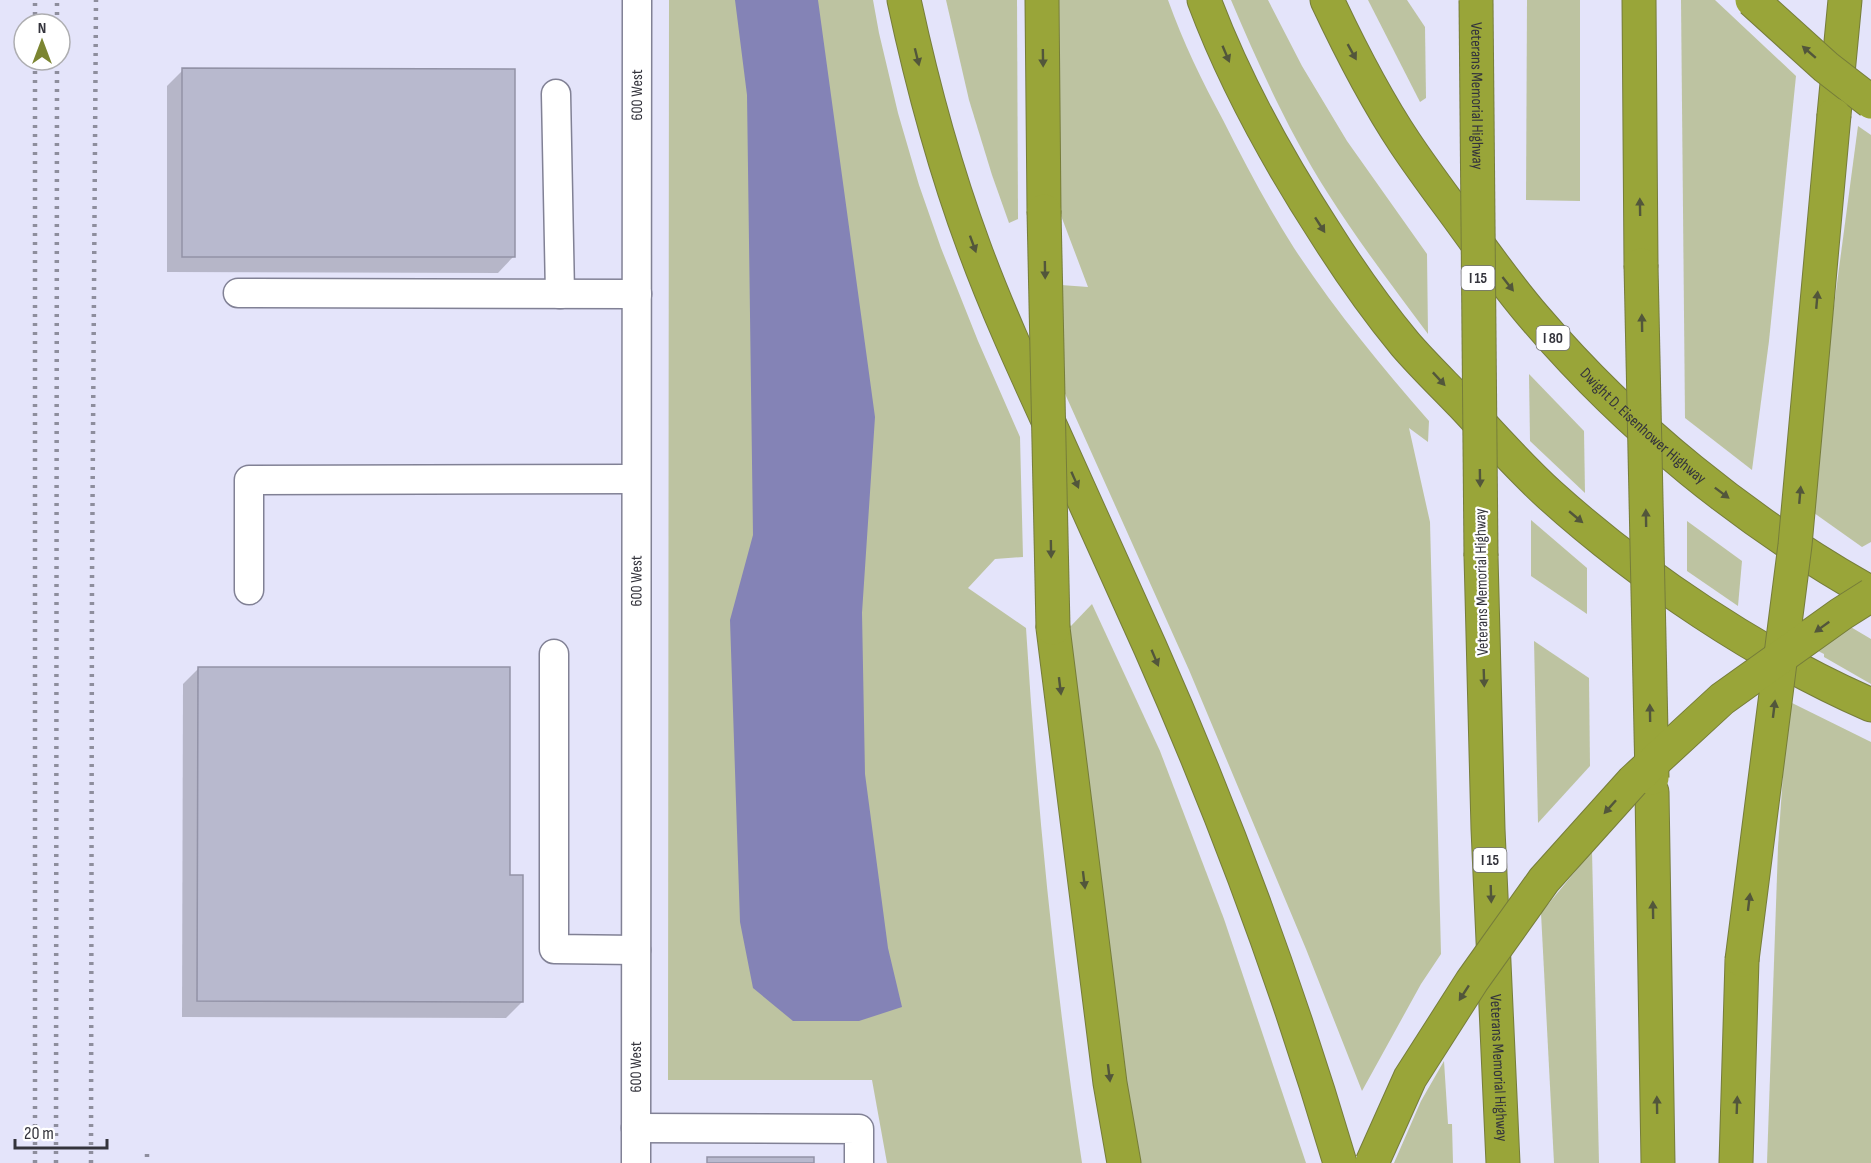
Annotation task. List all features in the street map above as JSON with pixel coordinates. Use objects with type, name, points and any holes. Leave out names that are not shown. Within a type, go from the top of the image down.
[{"type":"highway","points":[[904,0],[929,105],[956,198],[974,249],[1030,381],[1128,596],[1194,749],[1269,946],[1340,1163]]},
{"type":"highway","points":[[1042,0],[1053,628],[1110,1083],[1124,1163]]},
{"type":"highway","points":[[1204,0],[1253,111],[1279,159],[1337,251],[1370,299],[1406,345],[1507,453],[1551,496],[1670,589],[1763,649],[1816,679],[1871,705]]},
{"type":"highway","name":"Dwight D. Eisenhower Highway","points":[[1327,0],[1350,48],[1404,142],[1534,318],[1640,426],[1691,470],[1784,538],[1871,594]]},
{"type":"highway","name":"Veterans Memorial Highway","points":[[1476,0],[1481,556],[1488,829],[1503,1163]]},
{"type":"highway","points":[[1639,0],[1641,265],[1658,1163]]},
{"type":"highway","points":[[1752,0],[1826,67],[1871,102]]},
{"type":"highway","points":[[1736,1163],[1742,960],[1795,545],[1845,0]]},
{"type":"highway","points":[[1372,1163],[1410,1078],[1472,981],[1544,880],[1633,781],[1722,699],[1871,594]]},
{"type":"street","name":"600 West","points":[[636,1163],[637,0]]},
{"type":"street","points":[[556,94],[560,294]]},
{"type":"street","points":[[237,293],[637,294]]},
{"type":"street","points":[[249,590],[249,480],[636,479]]},
{"type":"street","points":[[554,654],[554,949],[636,950]]},
{"type":"street","points":[[636,1128],[859,1130],[859,1163]]},
{"type":"green space","points":[[669,0],[873,0],[898,113],[919,185],[978,341],[1020,437],[1023,557],[995,559],[968,588],[1026,628],[1048,896],[1063,1030],[1082,1163],[887,1163],[872,1080],[668,1080]]},
{"type":"green space","points":[[946,0],[1017,0],[1018,219],[1009,223],[969,100]]},
{"type":"green space","points":[[1059,0],[1168,0],[1186,46],[1208,91],[1284,233],[1342,315],[1429,421],[1428,442],[1409,428],[1430,522],[1441,954],[1421,984],[1362,1091],[1306,949],[1189,670],[1062,387],[1061,285],[1088,287],[1060,213]]},
{"type":"green space","points":[[1231,0],[1268,0],[1302,66],[1347,141],[1427,254],[1428,334],[1363,246],[1313,169],[1275,98]]},
{"type":"green space","points":[[1368,0],[1407,0],[1425,27],[1426,98],[1420,102]]},
{"type":"green space","points":[[1527,0],[1580,0],[1580,201],[1526,200]]},
{"type":"green space","points":[[1681,0],[1715,0],[1796,76],[1769,341],[1752,470],[1685,418]]},
{"type":"green space","points":[[1858,126],[1871,135],[1871,542],[1862,547],[1807,508]]},
{"type":"green space","points":[[1529,374],[1584,431],[1585,493],[1530,441]]},
{"type":"green space","points":[[1531,520],[1587,568],[1587,614],[1531,576]]},
{"type":"green space","points":[[1687,521],[1742,561],[1738,606],[1687,571]]},
{"type":"green space","points":[[1092,604],[1160,751],[1224,919],[1306,1163],[1124,1163],[1076,753],[1070,627]]},
{"type":"green space","points":[[1849,626],[1871,639],[1871,684],[1816,650]]},
{"type":"green space","points":[[1534,641],[1589,678],[1590,766],[1538,823]]},
{"type":"green space","points":[[1788,701],[1871,742],[1871,1163],[1767,1163],[1778,847]]},
{"type":"green space","points":[[1592,851],[1599,1163],[1554,1163],[1541,913]]},
{"type":"green space","points":[[1444,1061],[1448,1124],[1452,1124],[1453,1163],[1394,1163],[1421,1101]]},
{"type":"water","points":[[735,0],[818,0],[875,417],[862,613],[865,774],[888,948],[902,1007],[859,1021],[793,1021],[753,988],[740,922],[730,620],[753,535],[747,95]]},
{"type":"building","points":[[182,68],[515,69],[515,257],[182,257]]},
{"type":"building","points":[[198,667],[510,667],[510,875],[523,875],[523,1002],[197,1001]]},
{"type":"building","points":[[707,1157],[814,1157],[814,1163],[707,1163]]},
{"type":"railway","points":[[35,0],[35,12]]},
{"type":"railway","points":[[57,0],[57,12]]},
{"type":"railway","points":[[91,1163],[96,0]]},
{"type":"railway","points":[[35,72],[35,1163]]},
{"type":"railway","points":[[56,1163],[57,72]]},
{"type":"railway","points":[[147,1154],[147,1163]]}]
